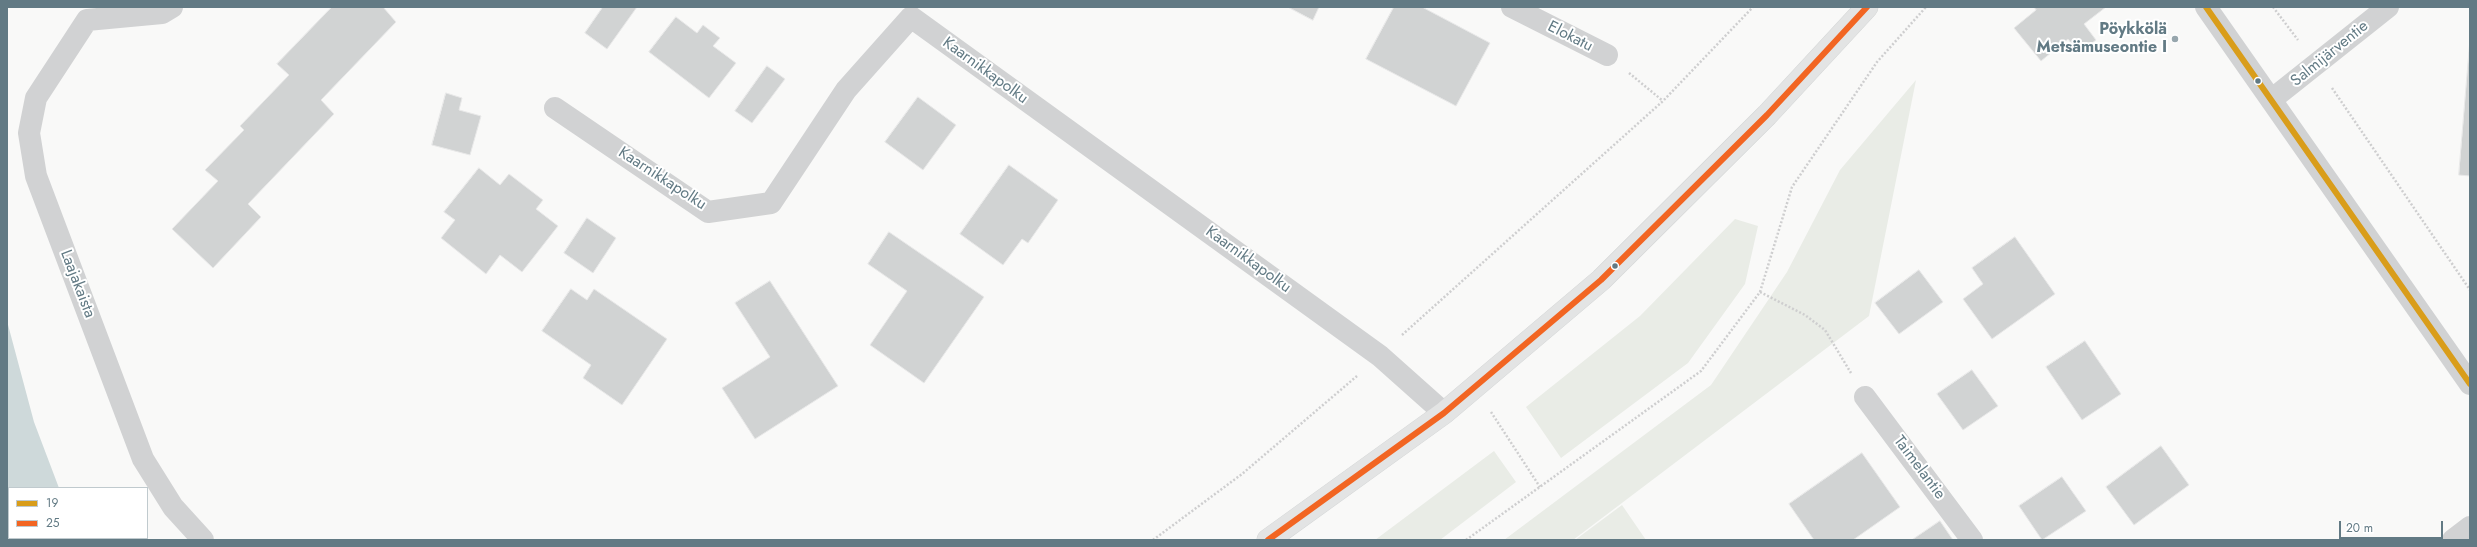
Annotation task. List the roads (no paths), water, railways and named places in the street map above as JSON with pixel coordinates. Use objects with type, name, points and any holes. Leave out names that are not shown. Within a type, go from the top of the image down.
[{"type":"main road","points":[[1268,540],[1444,414],[1601,280],[1767,115],[1867,7]]},
{"type":"street","points":[[81,14],[162,13],[172,7]]},
{"type":"street","name":"Elokatu","points":[[1512,7],[1607,56]]},
{"type":"street","points":[[2206,7],[2470,384]]},
{"type":"street","name":"Salmijärventie","points":[[2271,100],[2388,7]]},
{"type":"street","name":"Laajakaista","points":[[81,14],[36,98],[29,133],[36,176],[143,459],[172,507],[203,540]]},
{"type":"street","name":"Kaarnikkapolku","points":[[555,108],[708,212],[771,203],[846,90],[911,17],[1380,356],[1444,414]]},
{"type":"street","name":"Taimelantie","points":[[1865,397],[1972,540]]},
{"type":"street","points":[[2453,540],[2470,527]]},
{"type":"place","name":"Pöykkölä Metsämuseontie I","points":[[2175,39]]}]
